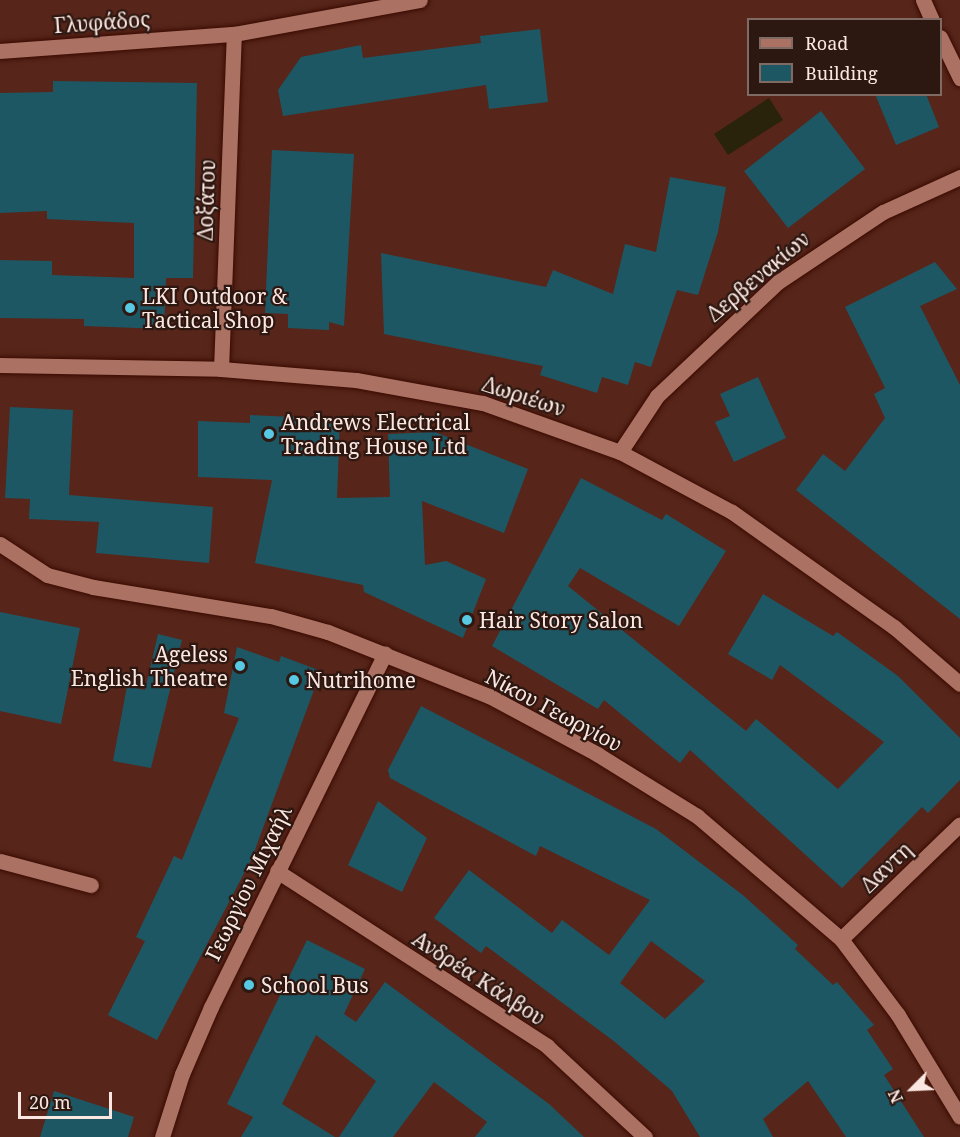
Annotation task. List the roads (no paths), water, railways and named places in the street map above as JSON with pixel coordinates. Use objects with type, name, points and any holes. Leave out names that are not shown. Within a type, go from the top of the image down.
[{"type":"street","name":"Γλυφάδος","points":[[0,51],[234,34],[420,0]]},
{"type":"street","points":[[923,0],[931,18]]},
{"type":"street","name":"Δοξάτου","points":[[221,369],[234,34]]},
{"type":"street","points":[[942,40],[960,78]]},
{"type":"street","name":"Δερβενακίων","points":[[620,452],[657,396],[778,282],[883,212],[960,177]]},
{"type":"street","name":"Δωριέων","points":[[0,365],[221,369],[356,380],[483,403],[620,452],[741,518],[894,627],[960,684]]},
{"type":"street","name":"Νίκου Γεωργίου","points":[[0,544],[47,575],[93,587],[271,616],[385,653],[489,696],[697,816],[841,939],[898,1015],[960,1117]]},
{"type":"street","name":"Γεωργίου Μιχαήλ","points":[[162,1137],[182,1074],[277,871],[385,653]]},
{"type":"street","name":"Δαντη","points":[[841,939],[960,824]]},
{"type":"street","points":[[0,861],[91,885]]},
{"type":"street","name":"Ανδρέα Κάλβου","points":[[277,871],[547,1046],[645,1137]]},
{"type":"place","name":"LKI Outdoor & Tactical Shop","points":[[130,308]]},
{"type":"place","name":"Andrews Electrical Trading House Ltd","points":[[269,434]]},
{"type":"place","name":"Hair Story Salon","points":[[467,620]]},
{"type":"place","name":"Ageless English Theatre","points":[[240,666]]},
{"type":"place","name":"Nutrihome","points":[[294,680]]},
{"type":"place","name":"School Bus","points":[[249,985]]}]
